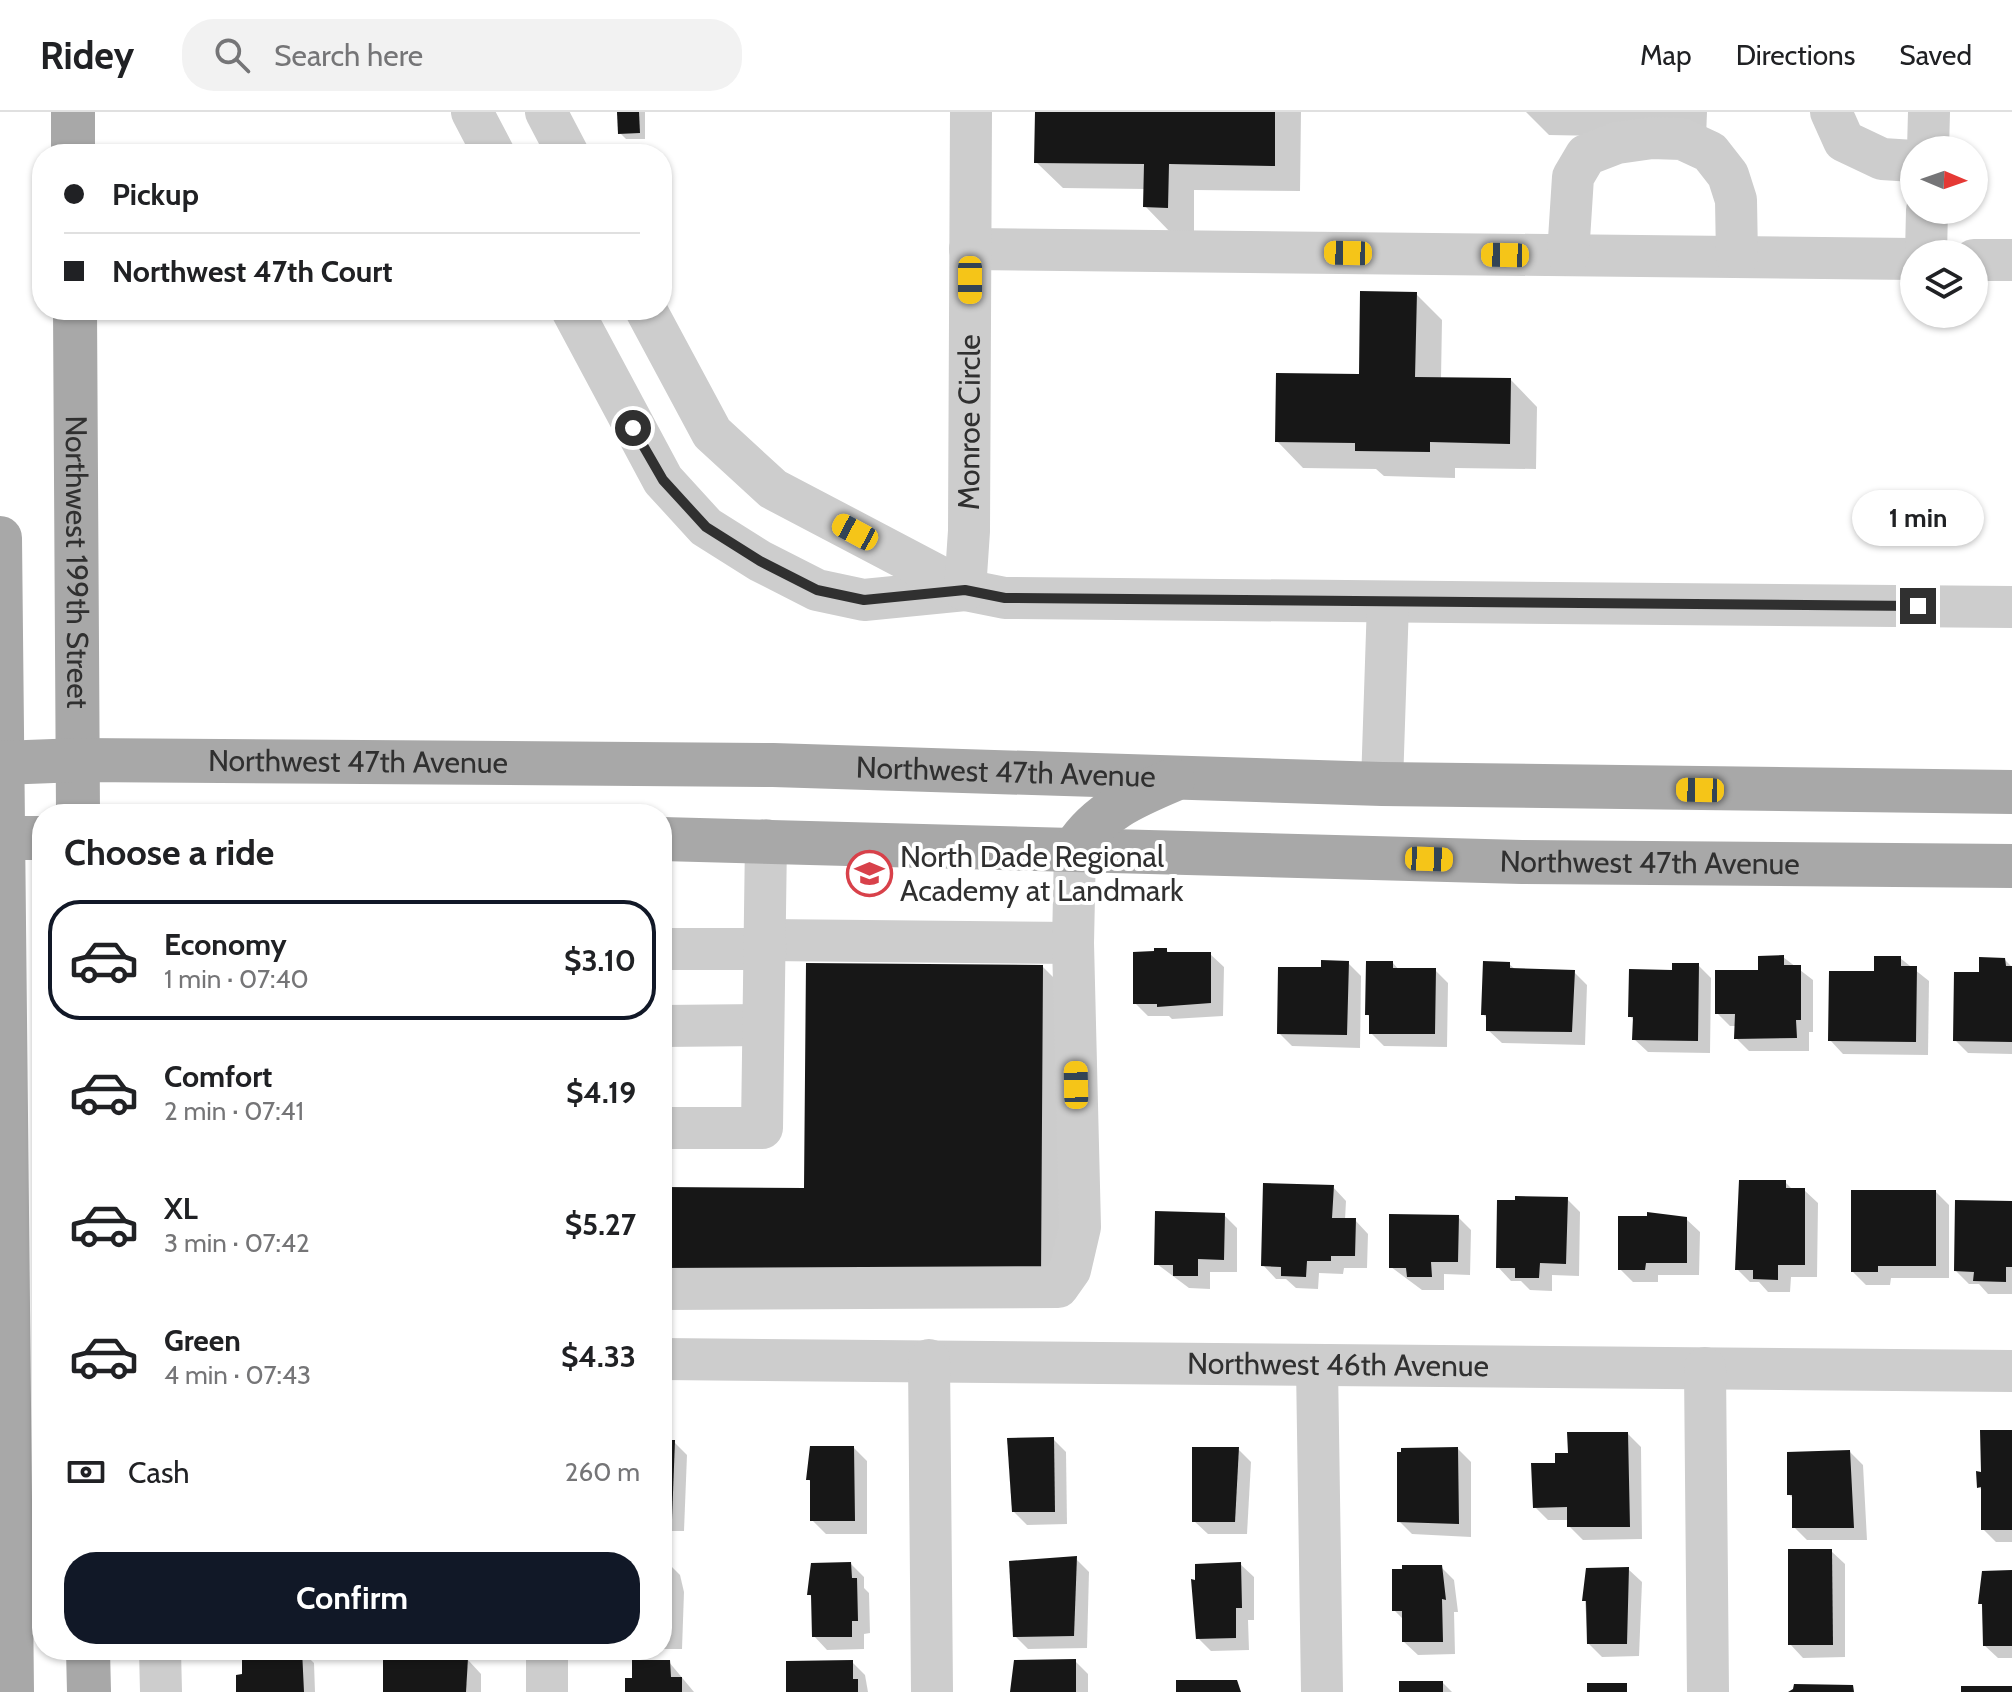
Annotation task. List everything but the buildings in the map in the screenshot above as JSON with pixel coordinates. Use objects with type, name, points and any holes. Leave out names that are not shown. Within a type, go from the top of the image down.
[{"type":"main road","points":[[73,112],[73,144]]},
{"type":"main road","name":"Northwest 199th Street","points":[[75,320],[78,804]]},
{"type":"main road","points":[[0,538],[1,763],[14,838],[12,1692]]},
{"type":"main road","name":"Northwest 47th Avenue","points":[[1,763],[80,760],[773,765],[1382,784],[2012,792]]},
{"type":"main road","points":[[1075,848],[1086,831],[1121,804],[1179,777]]},
{"type":"main road","name":"Northwest 47th Avenue","points":[[672,839],[1522,862],[2012,866]]},
{"type":"main road","points":[[88,1660],[89,1692]]},
{"type":"street","points":[[472,112],[489,144]]},
{"type":"street","points":[[546,112],[563,144]]},
{"type":"street","name":"Monroe Circle","points":[[965,590],[969,531],[971,112]]},
{"type":"street","points":[[1831,112],[1844,141],[1882,159],[1900,160]]},
{"type":"street","points":[[1928,136],[1929,112]]},
{"type":"street","points":[[1568,255],[1573,177],[1586,155],[1617,143],[1652,138],[1682,139],[1710,152],[1728,175],[1736,200],[1737,257]]},
{"type":"street","points":[[970,249],[1900,259]]},
{"type":"street","points":[[1988,260],[2012,260]]},
{"type":"street","points":[[577,320],[618,402],[663,480],[706,527],[760,561],[817,590],[864,600],[965,590]]},
{"type":"street","points":[[651,320],[712,433],[773,489],[965,590],[1005,598],[2012,607]]},
{"type":"street","points":[[618,402],[676,367]]},
{"type":"street","points":[[1382,784],[1388,602]]},
{"type":"street","points":[[672,1128],[762,1128],[766,840]]},
{"type":"street","points":[[672,1289],[800,1291],[1058,1287],[1070,1270],[1080,1227],[1073,943],[1075,848]]},
{"type":"street","points":[[672,949],[766,944],[1073,943]]},
{"type":"street","points":[[672,1026],[762,1025]]},
{"type":"street","name":"Northwest 46th Avenue","points":[[672,1359],[2012,1371]]},
{"type":"street","points":[[929,1360],[932,1692]]},
{"type":"street","points":[[1317,1366],[1322,1692]]},
{"type":"street","points":[[1705,1368],[1708,1692]]},
{"type":"street","points":[[160,1660],[161,1692]]},
{"type":"street","points":[[547,1660],[547,1692]]},
{"type":"place","name":"North Dade Regional Academy at Landmark","points":[[869,874]]},
{"type":"route","points":[[633,428],[663,480],[706,527],[760,561],[817,590],[864,600],[965,590],[1005,598],[1918,606]]}]
